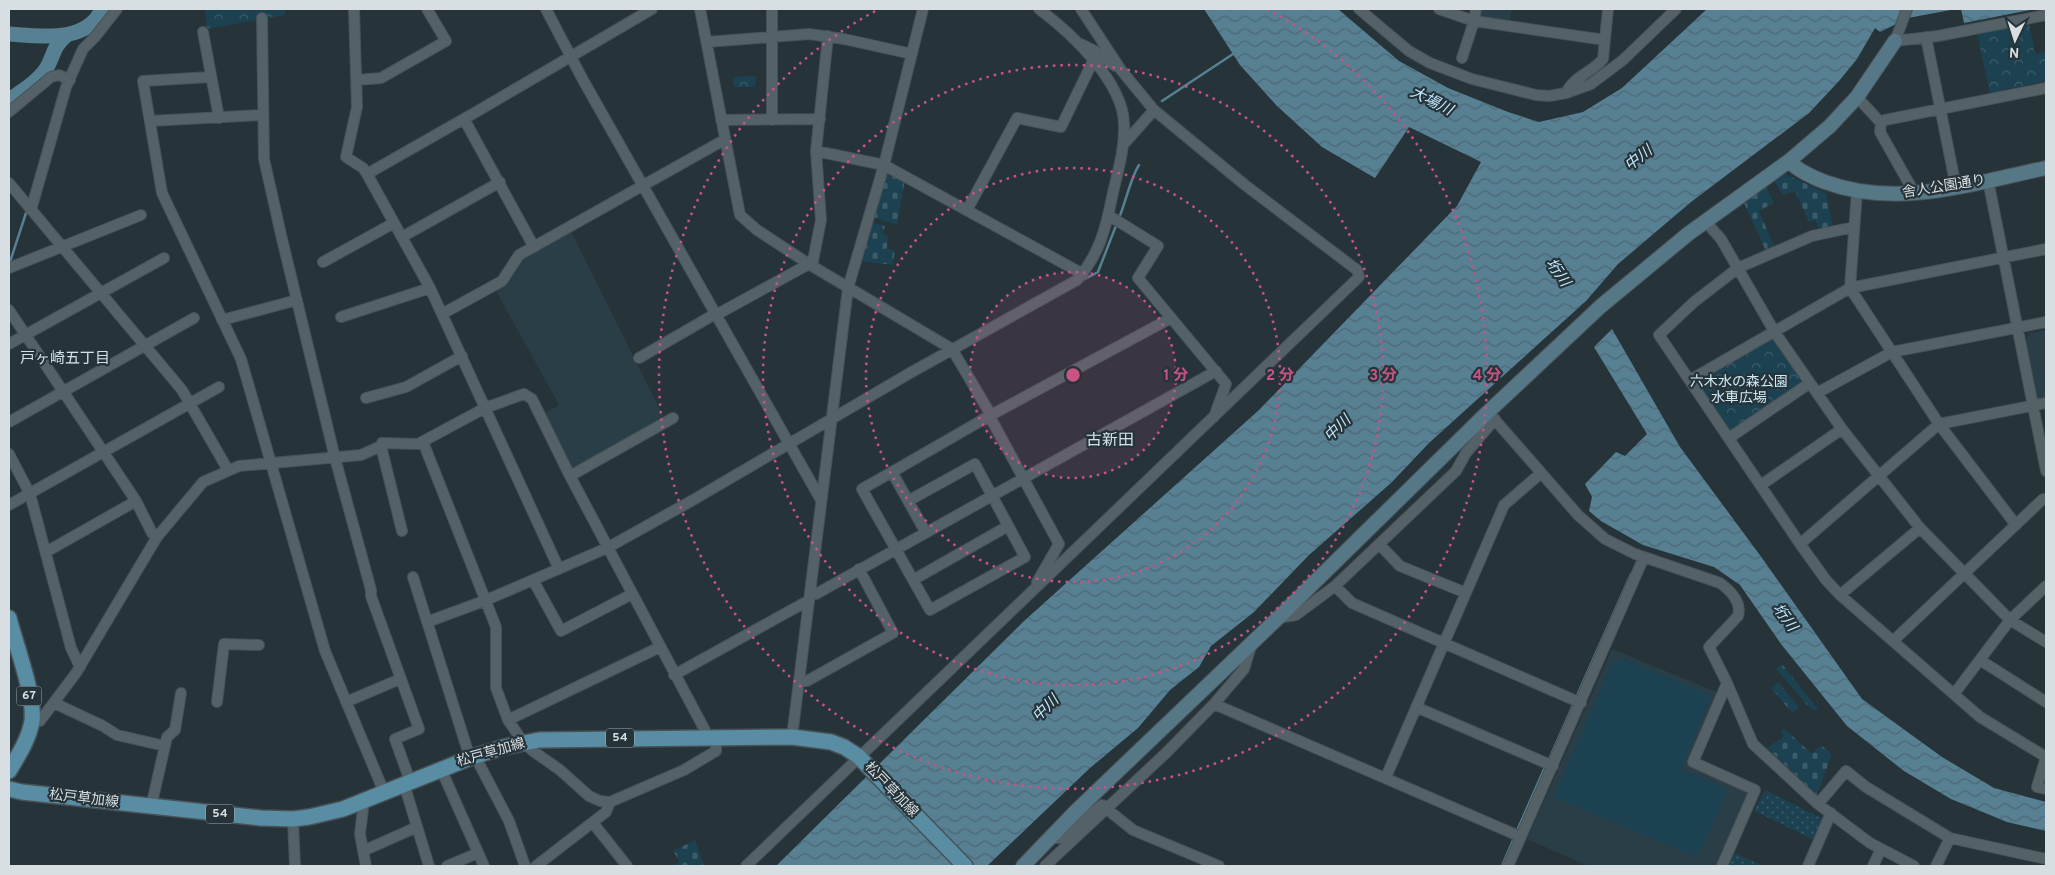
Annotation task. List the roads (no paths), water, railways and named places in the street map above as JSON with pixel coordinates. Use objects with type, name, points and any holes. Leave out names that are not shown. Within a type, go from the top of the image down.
[{"type":"main road","name":"67","points":[[9,618],[32,706],[32,723],[22,748],[9,771]]},
{"type":"main road","name":"松戸草加線","points":[[9,789],[152,807],[261,818],[293,819],[328,813],[472,757],[523,742],[575,739],[792,737],[831,742],[844,747],[861,758],[965,866]]},
{"type":"street","points":[[31,210],[70,80],[83,49],[117,9]]},
{"type":"street","points":[[354,9],[357,107],[346,157],[363,168],[367,174],[430,288],[559,569]]},
{"type":"street","points":[[357,80],[381,78],[446,41],[428,9]]},
{"type":"street","points":[[546,9],[716,315],[822,500]]},
{"type":"street","points":[[367,174],[652,9]]},
{"type":"street","points":[[700,9],[740,215],[757,230],[810,265],[952,349],[1060,544],[1040,574],[1035,588]]},
{"type":"street","points":[[772,9],[772,120]]},
{"type":"street","points":[[792,737],[848,288],[884,166],[924,9]]},
{"type":"street","points":[[427,622],[484,601],[608,548],[715,488],[952,349],[1077,280],[1083,274],[1098,250],[1108,215],[1123,145],[1123,114],[1116,93],[1080,44],[1039,9]]},
{"type":"street","points":[[746,866],[861,758],[1359,277],[1357,270],[1192,142],[1154,110],[1121,70],[1081,9]]},
{"type":"street","points":[[1359,9],[1409,50],[1430,63],[1472,79],[1536,95],[1566,93],[1591,84],[1643,42],[1676,9]]},
{"type":"street","points":[[1439,9],[1474,20],[1605,40]]},
{"type":"street","points":[[1462,58],[1476,9]]},
{"type":"street","points":[[1566,93],[1572,81],[1584,75],[1603,59],[1608,9]]},
{"type":"street","points":[[1023,866],[1075,812],[1491,416],[1626,284],[1705,222],[1789,161],[1830,126],[1857,97],[1895,41],[1907,9]]},
{"type":"street","points":[[1895,41],[1938,36],[2046,15]]},
{"type":"street","points":[[262,18],[264,159],[335,458],[371,590],[371,596],[419,729],[395,739],[426,865]]},
{"type":"street","points":[[203,32],[219,118]]},
{"type":"street","points":[[707,42],[808,34],[828,36],[912,54]]},
{"type":"street","points":[[639,358],[810,265],[821,220],[816,151],[828,36]]},
{"type":"street","points":[[1926,37],[1956,186]]},
{"type":"street","points":[[1080,44],[1096,51],[1121,70]]},
{"type":"street","points":[[966,210],[1017,118],[1061,127],[1093,61]]},
{"type":"street","points":[[9,112],[51,77],[58,75],[70,80]]},
{"type":"street","points":[[210,77],[143,81],[162,193],[242,359],[325,651],[384,792]]},
{"type":"street","points":[[1881,123],[1885,120],[1941,108],[2046,88]]},
{"type":"street","points":[[1857,97],[1881,123],[1880,132],[1915,194]]},
{"type":"street","points":[[1123,145],[1154,110]]},
{"type":"street","points":[[150,121],[262,115]]},
{"type":"street","points":[[464,119],[534,247]]},
{"type":"street","points":[[721,120],[820,119]]},
{"type":"street","points":[[442,314],[502,281],[520,256],[534,247],[724,140]]},
{"type":"street","points":[[816,151],[884,166],[1083,274]]},
{"type":"street","name":"舎人公園通り","points":[[1789,161],[1795,167],[1819,179],[1857,191],[1884,194],[1915,194],[2046,168]]},
{"type":"street","points":[[1988,180],[2046,471]]},
{"type":"street","points":[[402,237],[500,182]]},
{"type":"street","points":[[9,183],[14,197],[31,210],[182,390],[228,470]]},
{"type":"street","points":[[1857,191],[1850,288],[1939,424],[2016,525]]},
{"type":"street","points":[[9,268],[141,215]]},
{"type":"street","points":[[1108,215],[1158,246],[1138,278],[1226,384],[1214,418]]},
{"type":"street","points":[[1705,222],[1721,239],[1774,331],[1842,429],[1920,528],[2010,620],[2046,642]]},
{"type":"street","points":[[323,262],[394,223]]},
{"type":"street","points":[[1854,227],[1812,236],[1738,268],[1694,302],[1659,335],[1826,580],[1840,596],[1980,717],[2046,757],[2037,787],[2046,789]]},
{"type":"street","points":[[1690,380],[1850,288],[2046,250]]},
{"type":"street","points":[[9,344],[164,258]]},
{"type":"street","points":[[341,318],[430,288]]},
{"type":"street","points":[[222,320],[297,300]]},
{"type":"street","points":[[9,310],[136,501],[152,534],[157,537]]},
{"type":"street","points":[[9,422],[194,318]]},
{"type":"street","points":[[908,501],[975,464],[1025,557],[930,610],[862,489],[990,416],[1170,318]]},
{"type":"street","points":[[1817,393],[1892,352],[2046,322]]},
{"type":"street","points":[[366,398],[406,387],[462,356]]},
{"type":"street","points":[[674,675],[804,603],[809,598],[859,569],[1216,372]]},
{"type":"street","points":[[1729,438],[1810,383]]},
{"type":"street","points":[[9,506],[220,387]]},
{"type":"street","points":[[32,723],[40,721],[80,667],[157,537],[203,482],[239,466],[361,455],[381,446],[382,443],[418,444],[486,408],[519,395],[528,395],[532,399],[674,675],[712,738],[716,751],[684,770],[610,802],[600,801],[589,796],[560,770],[523,742],[508,720],[496,688],[496,627],[484,601],[423,442]]},
{"type":"street","points":[[1800,544],[1939,424],[2046,403]]},
{"type":"street","points":[[1491,416],[1591,528],[1616,546],[1720,583],[1735,598],[1739,608],[1738,616],[1709,647],[1727,683],[1753,744],[1818,804],[1881,849],[1914,866]]},
{"type":"street","points":[[1278,618],[1296,615],[1335,586],[1456,471],[1491,416]]},
{"type":"street","points":[[570,476],[673,418]]},
{"type":"street","points":[[1760,485],[1842,429]]},
{"type":"street","points":[[381,446],[402,532]]},
{"type":"street","points":[[9,454],[30,494],[71,648],[80,667]]},
{"type":"street","points":[[892,472],[926,533]]},
{"type":"street","points":[[1386,777],[1504,505],[1542,473]]},
{"type":"street","points":[[1893,641],[2043,499],[2046,499]]},
{"type":"street","points":[[46,552],[136,501]]},
{"type":"street","points":[[913,580],[1008,526]]},
{"type":"street","points":[[1840,596],[1920,528]]},
{"type":"street","points":[[1379,544],[1400,566],[1466,593]]},
{"type":"street","points":[[1508,866],[1516,835],[1553,766],[1644,557]]},
{"type":"street","points":[[800,681],[807,681],[893,633],[859,569]]},
{"type":"street","points":[[413,577],[472,757],[508,821],[525,866]]},
{"type":"street","points":[[534,580],[561,631],[632,594]]},
{"type":"street","points":[[1335,586],[1352,603],[1581,703]]},
{"type":"street","points":[[1954,694],[2010,620],[2046,586]]},
{"type":"street","points":[[1046,866],[1153,765],[1214,704],[1244,669],[1253,642]]},
{"type":"street","points":[[217,702],[224,644],[259,645]]},
{"type":"street","points":[[508,720],[660,647]]},
{"type":"street","points":[[1980,660],[2046,702]]},
{"type":"street","points":[[346,702],[400,679]]},
{"type":"street","points":[[1722,866],[1755,790],[1693,762],[1727,683]]},
{"type":"street","points":[[152,807],[165,746],[168,737],[175,730],[181,692]]},
{"type":"street","points":[[54,703],[103,726],[117,735],[165,746]]},
{"type":"street","points":[[1214,704],[1516,835]]},
{"type":"street","points":[[1416,707],[1553,766]]},
{"type":"street","points":[[441,769],[484,866]]},
{"type":"street","points":[[1818,804],[1846,772],[1866,787],[1950,838],[2046,859]]},
{"type":"street","points":[[364,800],[360,834],[366,866]]},
{"type":"street","points":[[536,866],[606,812],[610,802]]},
{"type":"street","points":[[1051,838],[1063,838],[1102,805],[1107,807],[1133,830],[1218,866]]},
{"type":"street","points":[[1808,866],[1830,813]]},
{"type":"street","points":[[293,819],[295,866]]},
{"type":"street","points":[[593,823],[627,866]]},
{"type":"street","points":[[363,851],[417,827]]},
{"type":"street","points":[[1936,866],[1950,838]]},
{"type":"street","points":[[1873,866],[1881,849]]},
{"type":"street","points":[[447,866],[478,853]]},
{"type":"water","points":[[1204,9],[1338,9],[1399,61],[1448,88],[1539,122],[1583,112],[1622,88],[1707,9],[1956,9],[1908,18],[1880,32],[1875,28],[1857,59],[1809,113],[1691,202],[1618,264],[1586,301],[1429,443],[1391,483],[1309,555],[1254,612],[1211,646],[1199,667],[1170,690],[1138,728],[1090,768],[987,866],[776,866],[1024,621],[1259,410],[1457,206],[1481,162],[1409,127],[1375,178],[1322,147],[1277,106],[1240,65]]},
{"type":"water","points":[[1961,9],[2035,9],[1964,23]]},
{"type":"water","name":"垳川","points":[[1612,329],[1680,447],[1862,699],[1942,757],[1994,788],[2046,802],[2046,831],[2007,822],[1951,799],[1904,771],[1847,726],[1781,644],[1740,585],[1714,567],[1643,545],[1601,521],[1589,511],[1592,497],[1585,484],[1616,452],[1625,456],[1647,434],[1594,347]]},
{"type":"waterway","points":[[9,34],[48,36],[74,33],[85,28],[95,20],[102,9]]},
{"type":"waterway","points":[[9,100],[42,74],[56,48],[67,35]]},
{"type":"waterway","points":[[1162,101],[1236,52]]},
{"type":"waterway","points":[[1119,218],[1133,176],[1139,165]]},
{"type":"waterway","points":[[9,265],[27,210]]},
{"type":"waterway","points":[[1083,280],[1098,272],[1117,223]]},
{"type":"waterway","points":[[1576,698],[1631,574]]},
{"type":"waterway","points":[[1548,762],[1574,703]]},
{"type":"waterway","points":[[1516,833],[1545,767]]},
{"type":"waterway","points":[[1502,866],[1514,838]]},
{"type":"district","name":"戸ヶ崎五丁目","points":[[65,359]]},
{"type":"district","name":"古新田","points":[[1110,441]]},
{"type":"water label","name":"大場川","points":[[1431,102]]},
{"type":"water label","name":"中川","points":[[1639,159]]},
{"type":"water label","name":"中川","points":[[1338,429]]},
{"type":"water label","name":"中川","points":[[1046,709]]},
{"type":"park label","name":"六木水の森公園 水車広場","points":[[1739,390]]}]
